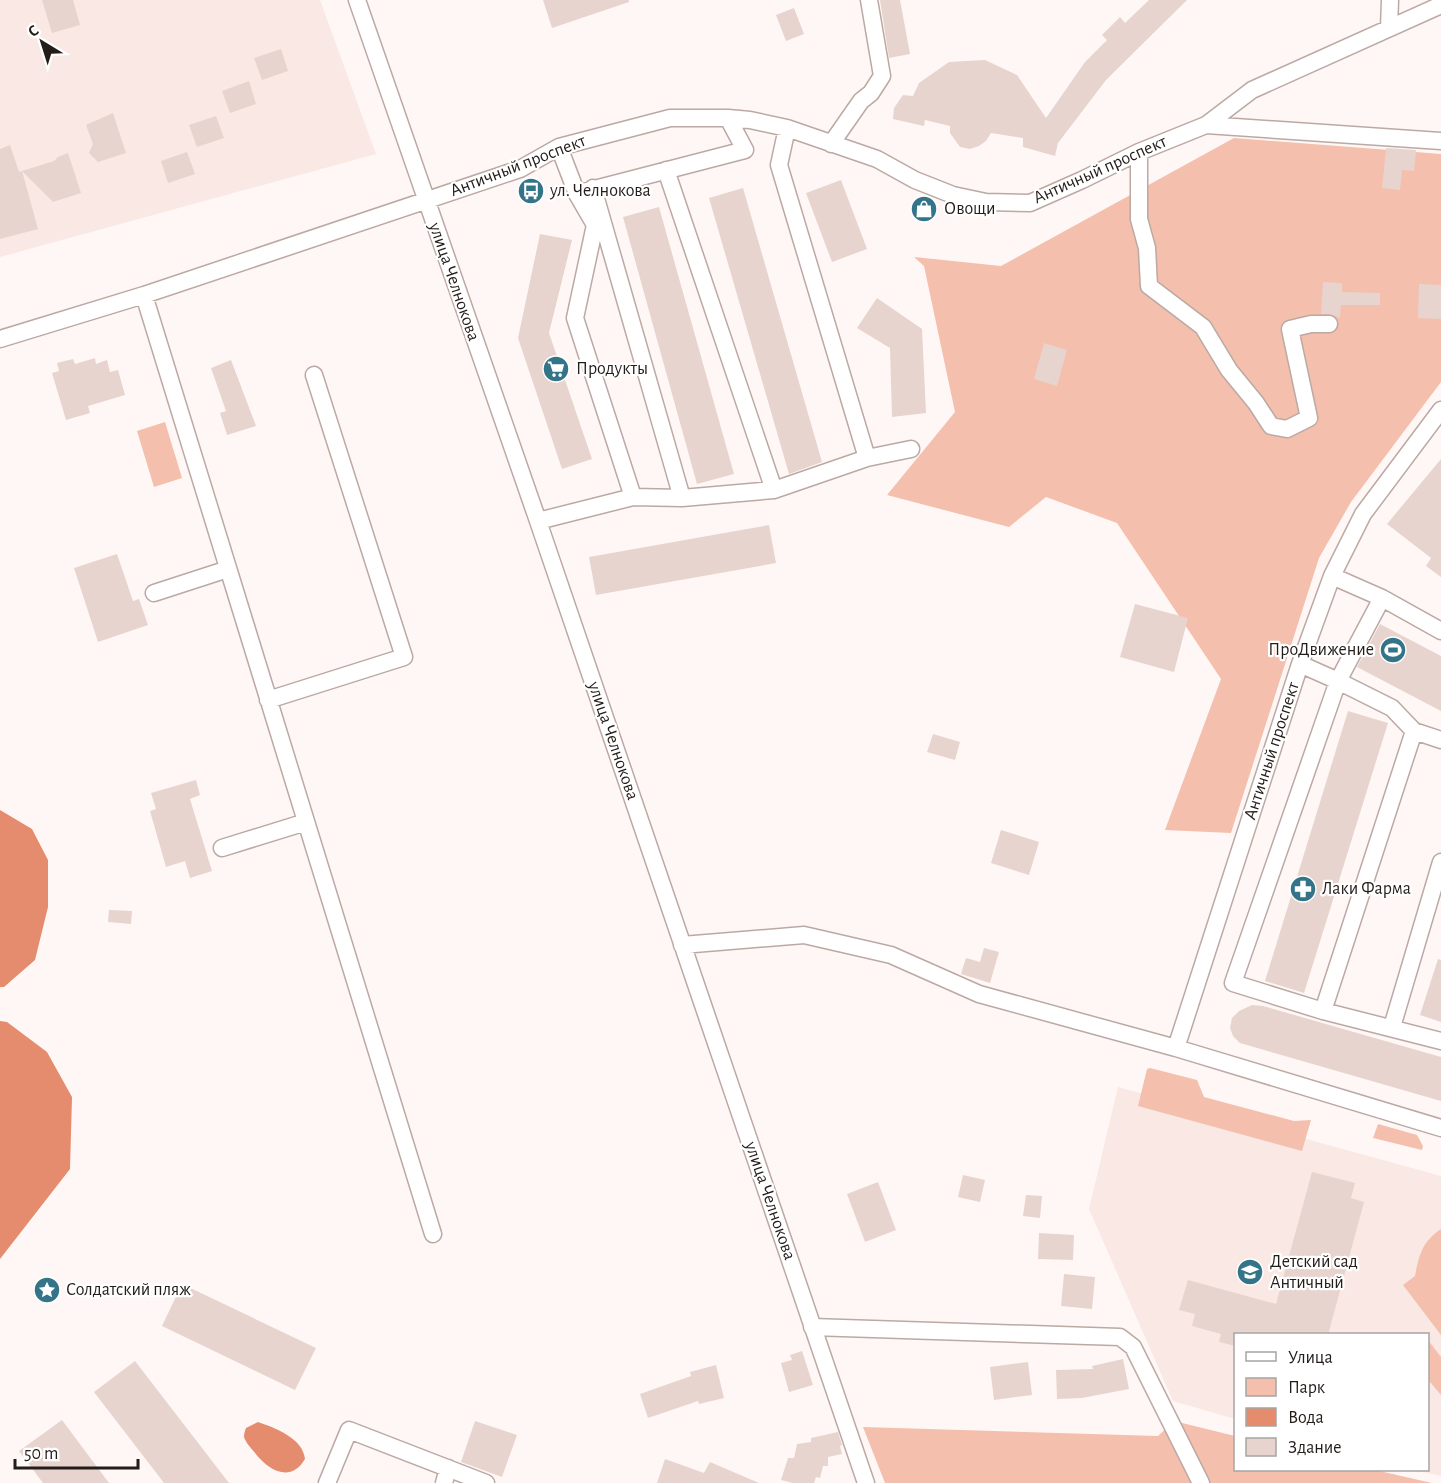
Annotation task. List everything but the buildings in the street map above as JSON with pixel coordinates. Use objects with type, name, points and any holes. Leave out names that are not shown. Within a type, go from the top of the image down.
[{"type":"street","name":"улица Челнокова","points":[[357,0],[538,521],[866,1483]]},
{"type":"street","points":[[831,144],[861,101],[872,93],[882,76],[869,0]]},
{"type":"street","points":[[1389,28],[1390,0]]},
{"type":"street","points":[[1206,125],[1252,90],[1441,4]]},
{"type":"street","name":"Античный проспект","points":[[0,339],[144,295],[520,169],[559,147],[670,118],[728,118],[788,128],[877,159],[915,180],[953,195],[986,202],[1030,203],[1139,152],[1206,125],[1441,141]]},
{"type":"street","points":[[577,194],[745,150],[728,118]]},
{"type":"street","points":[[788,128],[780,165],[867,458]]},
{"type":"street","points":[[559,147],[577,194],[595,225],[575,318],[633,497]]},
{"type":"street","points":[[1139,152],[1139,219],[1148,248],[1149,286],[1203,327],[1229,370],[1256,403],[1271,426],[1287,429],[1309,418],[1290,329],[1311,324],[1329,324]]},
{"type":"street","points":[[666,170],[774,490]]},
{"type":"street","points":[[593,188],[682,498]]},
{"type":"street","points":[[144,295],[433,1234]]},
{"type":"street","points":[[268,700],[404,657],[314,375]]},
{"type":"street","name":"Античный проспект","points":[[1176,1048],[1300,664],[1332,576],[1363,514],[1441,410]]},
{"type":"street","points":[[538,521],[633,497],[682,498],[774,490],[867,458],[911,449]]},
{"type":"street","points":[[154,593],[228,569]]},
{"type":"street","points":[[1332,576],[1382,598],[1441,631]]},
{"type":"street","points":[[1382,598],[1338,681],[1233,983],[1323,1011],[1441,1041]]},
{"type":"street","points":[[1300,664],[1392,708],[1414,731],[1441,740]]},
{"type":"street","points":[[1323,1011],[1414,731]]},
{"type":"street","points":[[222,848],[306,822]]},
{"type":"street","points":[[1392,1027],[1441,862]]},
{"type":"street","points":[[682,945],[804,935],[891,955],[979,994],[1176,1048],[1441,1128]]},
{"type":"street","points":[[812,1327],[1120,1337],[1133,1347],[1201,1483]]},
{"type":"street","points":[[327,1483],[349,1430],[446,1476],[486,1483]]},
{"type":"shaded area","points":[[0,0],[320,0],[376,154],[0,257]]},
{"type":"shaded area","name":"Детский сад Античный","points":[[1118,1087],[1441,1176],[1441,1476],[1419,1471],[1429,1471],[1429,1333],[1234,1333],[1234,1419],[1173,1401],[1089,1209]]},
{"type":"green space","points":[[1234,138],[1441,154],[1441,382],[1351,502],[1319,558],[1231,833],[1165,830],[1221,679],[1117,523],[1046,497],[1009,527],[887,495],[955,412],[924,266],[914,257],[1001,266]]},
{"type":"green space","points":[[165,422],[182,478],[154,487],[137,431]]},
{"type":"green space","points":[[1147,1069],[1197,1080],[1204,1097],[1294,1121],[1311,1120],[1302,1151],[1138,1106]]},
{"type":"green space","points":[[1378,1124],[1417,1135],[1423,1146],[1422,1150],[1373,1138]]},
{"type":"green space","points":[[1441,1229],[1441,1335],[1403,1285],[1415,1276],[1422,1249],[1429,1239]]},
{"type":"green space","points":[[1429,1341],[1441,1357],[1441,1395],[1429,1382]]},
{"type":"green space","points":[[1174,1421],[1234,1436],[1234,1471],[1379,1471],[1432,1483],[885,1483],[863,1427],[1158,1436]]},
{"type":"water","points":[[0,810],[32,829],[48,860],[48,907],[35,960],[4,987],[0,987]]},
{"type":"water","points":[[0,1021],[7,1022],[47,1052],[72,1097],[70,1169],[0,1259]]},
{"type":"water","points":[[258,1422],[287,1435],[299,1445],[305,1459],[293,1471],[280,1472],[273,1469],[249,1445],[244,1433],[246,1428]]},
{"type":"place","name":"ул. Челнокова","points":[[531,191]]},
{"type":"place","name":"Овощи","points":[[924,209]]},
{"type":"place","name":"Продукты","points":[[556,369]]},
{"type":"place","name":"ПроДвижение","points":[[1393,650]]},
{"type":"place","name":"Лаки Фарма","points":[[1303,889]]},
{"type":"place","name":"Детский сад Античный","points":[[1250,1272]]},
{"type":"place","name":"Солдатский пляж","points":[[47,1290]]}]
